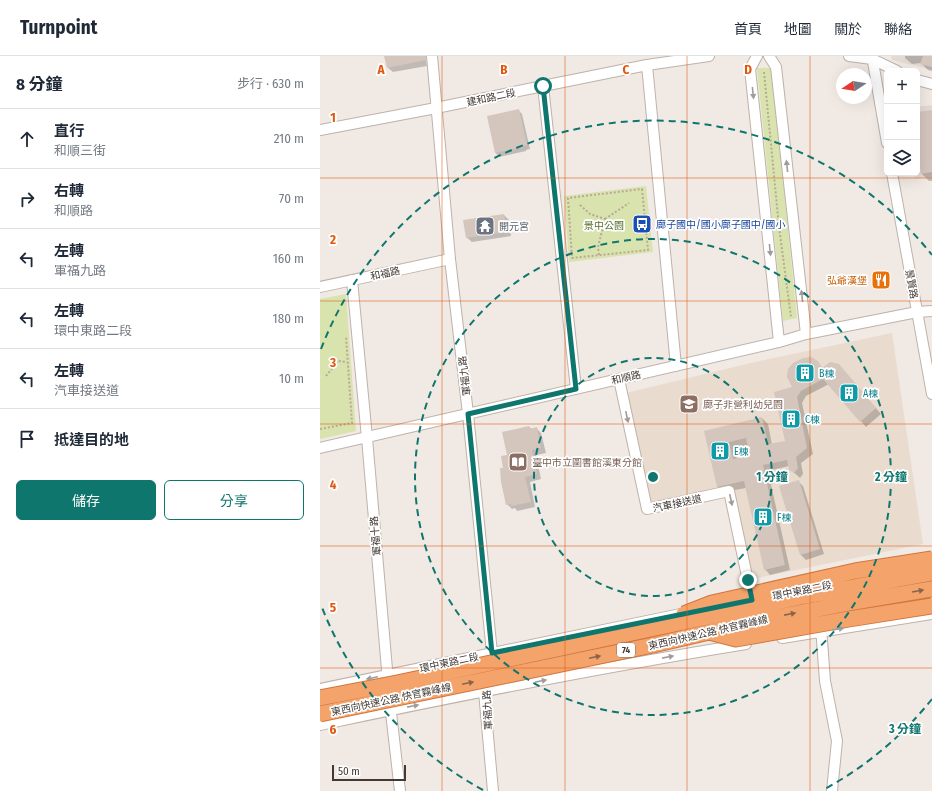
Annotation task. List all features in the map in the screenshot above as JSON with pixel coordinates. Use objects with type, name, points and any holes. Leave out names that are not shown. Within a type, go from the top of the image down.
[{"type":"highway","points":[[648,629],[712,603],[855,571],[932,559]]},
{"type":"highway","name":"東西向快速公路 快官霧峰線","points":[[320,698],[805,596],[932,573]]},
{"type":"highway","name":"東西向快速公路 快官霧峰線","points":[[320,714],[653,645],[708,631],[800,612],[932,589]]},
{"type":"highway","points":[[708,631],[736,640],[849,619],[932,606]]},
{"type":"street","name":"軍福九路","points":[[432,56],[450,259],[468,414],[492,653],[484,692],[493,791]]},
{"type":"street","name":"建和路二段","points":[[320,130],[647,65],[709,56]]},
{"type":"street","points":[[757,56],[750,69],[779,342]]},
{"type":"street","points":[[769,56],[776,67],[806,334]]},
{"type":"street","points":[[849,56],[872,57],[892,68]]},
{"type":"street","points":[[872,57],[886,140]]},
{"type":"street","points":[[647,65],[676,366]]},
{"type":"street","points":[[920,81],[932,84]]},
{"type":"street","points":[[543,86],[576,389]]},
{"type":"street","name":"景賢路","points":[[893,176],[932,394]]},
{"type":"street","name":"和福路","points":[[320,287],[450,259]]},
{"type":"street","name":"軍福十路","points":[[352,280],[387,674],[400,791]]},
{"type":"street","name":"和順路","points":[[320,448],[779,342],[806,334],[917,312],[932,311]]},
{"type":"street","name":"汽車接送道","points":[[619,379],[647,509],[729,491],[752,600]]},
{"type":"street","name":"環中東路二段","points":[[320,689],[814,587],[932,566]]},
{"type":"street","points":[[814,587],[821,632],[825,681],[837,741],[832,791]]},
{"type":"street","points":[[320,725],[683,654],[932,614]]},
{"type":"path","points":[[768,72],[764,72],[779,227],[790,317],[797,315]]},
{"type":"path","points":[[642,190],[648,250],[598,256],[572,258],[568,198],[642,190]]},
{"type":"path","points":[[598,256],[598,246],[605,219],[629,203]]},
{"type":"path","points":[[580,205],[590,214],[605,219]]},
{"type":"path","points":[[320,429],[352,423],[346,336]]},
{"type":"path","points":[[326,376],[338,361],[360,362]]},
{"type":"shaded area","points":[[891,56],[932,56],[932,70],[892,60]]},
{"type":"shaded area","points":[[932,105],[932,177],[915,179],[914,176],[920,176],[920,107]]},
{"type":"shaded area","points":[[892,333],[923,544],[748,580],[729,491],[647,509],[622,394],[755,362]]},
{"type":"green space","points":[[757,68],[772,68],[797,318],[783,321]]},
{"type":"green space","name":"景中公園","points":[[646,186],[653,252],[569,262],[564,196]]},
{"type":"green space","points":[[346,294],[356,431],[320,439],[320,299]]},
{"type":"building","points":[[384,56],[426,56],[426,60],[387,68]]},
{"type":"building","points":[[923,56],[932,56],[932,67],[920,64]]},
{"type":"building","points":[[519,109],[527,145],[495,153],[487,116]]},
{"type":"building","points":[[932,110],[932,172],[921,174],[920,168],[920,112]]},
{"type":"building","name":"開元宮","points":[[504,214],[507,232],[466,238],[463,220]]},
{"type":"building","points":[[811,357],[818,361],[822,368],[830,362],[839,364],[876,408],[860,422],[823,379],[801,391],[797,397],[807,448],[796,457],[798,468],[794,473],[789,470],[787,460],[763,465],[785,565],[764,570],[744,481],[717,487],[704,431],[762,417],[768,444],[785,441],[774,392],[792,387],[787,377],[788,369],[793,363],[803,358]],"holes":[[[746,438],[750,456],[733,459],[729,442]]]},
{"type":"building","name":"臺中市立圖書館溪東分館","points":[[529,426],[530,429],[537,427],[541,448],[532,450],[537,474],[525,477],[531,502],[511,506],[511,504],[506,505],[501,482],[500,468],[503,468],[501,456],[507,455],[502,432]]},
{"type":"building","points":[[799,480],[820,549],[800,555],[779,486]]},
{"type":"place","name":"廍子國中/國小廍子國中/國小","points":[[642,224]]},
{"type":"place","name":"開元宮","points":[[485,226]]},
{"type":"place","name":"弘爺漢堡","points":[[881,280]]},
{"type":"place","name":"B棟","points":[[805,373]]},
{"type":"place","name":"A棟","points":[[849,393]]},
{"type":"place","name":"廍子非營利幼兒園","points":[[689,404]]},
{"type":"place","name":"C棟","points":[[791,419]]},
{"type":"place","name":"E棟","points":[[720,451]]},
{"type":"place","name":"臺中市立圖書館溪東分館","points":[[518,462]]},
{"type":"place","name":"F棟","points":[[763,517]]},
{"type":"route","points":[[543,86],[576,389],[468,414],[492,653],[752,600],[748,580]]}]
